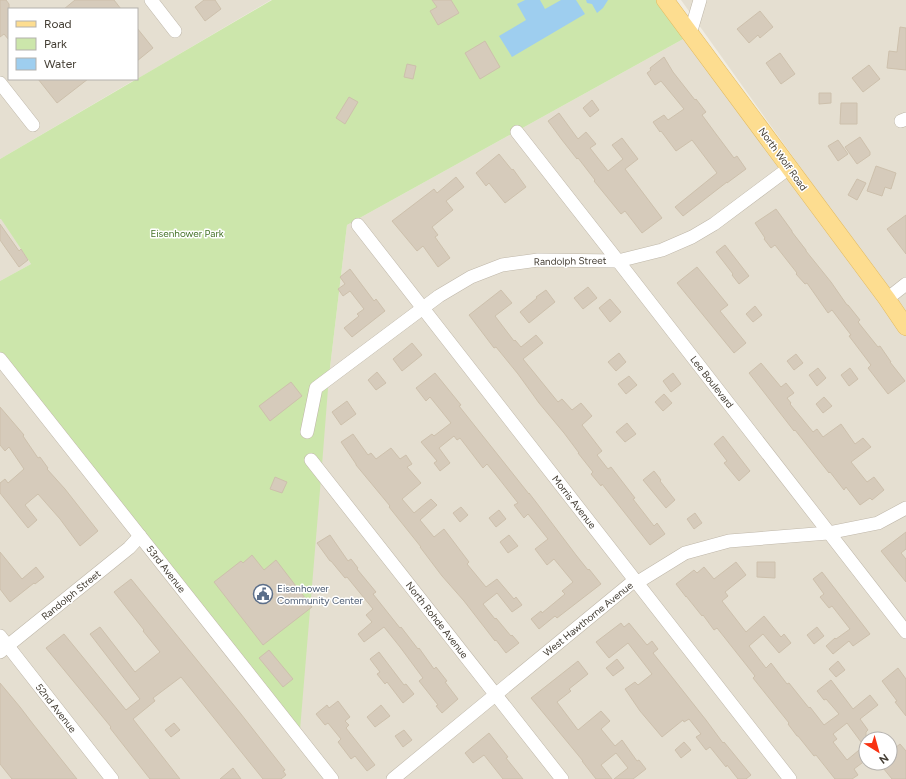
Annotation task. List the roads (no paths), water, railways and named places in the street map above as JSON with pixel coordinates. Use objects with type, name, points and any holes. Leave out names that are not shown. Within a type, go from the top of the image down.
[{"type":"main road","name":"North Wolf Road","points":[[665,0],[887,299],[903,323]]},
{"type":"street","points":[[152,0],[175,31]]},
{"type":"street","points":[[690,34],[700,0]]},
{"type":"street","points":[[0,83],[33,125]]},
{"type":"street","name":"Lee Boulevard","points":[[516,132],[906,632]]},
{"type":"street","name":"Randolph Street","points":[[307,432],[316,388],[438,296],[471,277],[502,266],[538,260],[618,261],[662,250],[692,237],[714,224],[789,168]]},
{"type":"street","name":"Morris Avenue","points":[[358,225],[790,779]]},
{"type":"street","points":[[887,299],[906,284]]},
{"type":"street","name":"53rd Avenue","points":[[0,359],[332,779]]},
{"type":"street","name":"North Rohde Avenue","points":[[311,460],[562,779]]},
{"type":"street","name":"West Hawthorne Avenue","points":[[393,779],[635,580],[638,582],[686,554],[729,541],[828,533],[878,523],[906,508]]},
{"type":"street","name":"Randolph Street","points":[[3,645],[129,548],[140,536]]},
{"type":"street","name":"52nd Avenue","points":[[3,645],[112,779]]},
{"type":"water","points":[[525,0],[540,0],[545,9],[561,0],[576,0],[585,14],[512,57],[499,36],[526,20],[517,4]]},
{"type":"water","points":[[586,0],[608,0],[603,8],[597,13],[592,4],[587,3]]},
{"type":"place","name":"Eisenhower Community Center","points":[[263,594]]},
{"type":"park label","name":"Eisenhower Park","points":[[187,233]]}]
